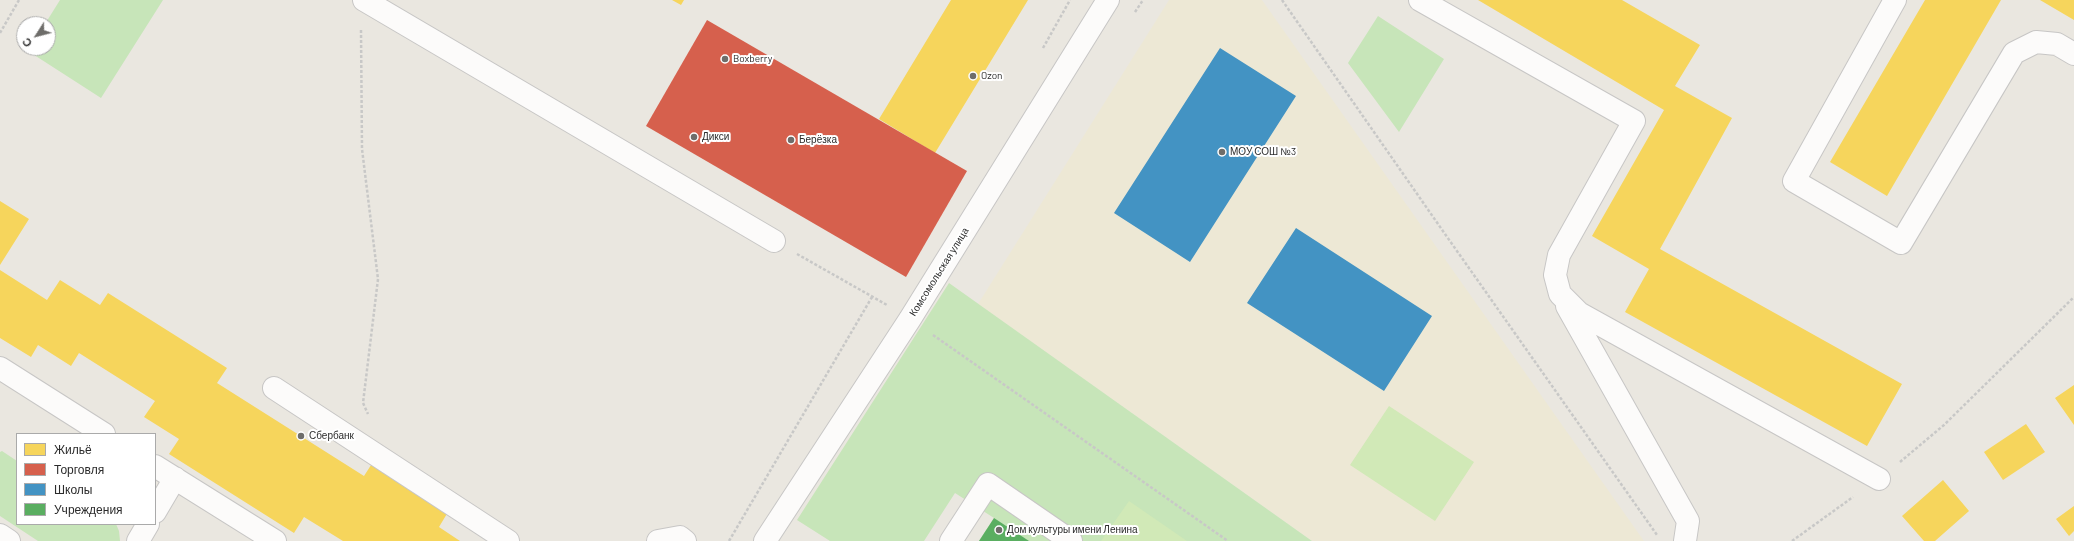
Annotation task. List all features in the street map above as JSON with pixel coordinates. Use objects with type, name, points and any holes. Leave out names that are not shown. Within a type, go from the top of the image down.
[{"type":"street","points":[[364,0],[774,241]]},
{"type":"street","name":"Комсомольская улица","points":[[765,541],[910,319],[1108,0]]},
{"type":"street","points":[[1420,0],[1634,121],[1559,254],[1555,275],[1560,294],[1688,521],[1685,541]]},
{"type":"street","points":[[1895,0],[1794,181],[1900,243],[2014,53],[2036,42],[2057,44],[2074,54]]},
{"type":"street","points":[[1560,294],[1579,313],[1879,479]]},
{"type":"street","points":[[0,368],[102,433]]},
{"type":"street","points":[[274,388],[508,541]]},
{"type":"street","points":[[156,467],[275,541]]},
{"type":"street","points":[[156,510],[175,478]]},
{"type":"street","points":[[951,541],[988,484],[1070,541]]},
{"type":"street","points":[[138,541],[147,525]]},
{"type":"street","points":[[0,535],[9,541]]},
{"type":"street","points":[[658,541],[680,537],[685,541]]},
{"type":"path","points":[[0,33],[19,0]]},
{"type":"path","points":[[1282,0],[1444,234],[1661,541]]},
{"type":"path","points":[[361,24],[362,149],[378,279],[363,403],[369,418]]},
{"type":"path","points":[[774,241],[910,319],[1228,541]]},
{"type":"path","points":[[729,541],[872,296]]},
{"type":"path","points":[[1792,541],[1879,479],[1944,426],[2074,297]]},
{"type":"shaded area","name":"МОУ СОШ №3","points":[[1169,0],[1262,0],[1644,541],[1312,541],[978,304]]},
{"type":"green space","points":[[60,0],[163,0],[101,98],[36,56],[56,56],[56,16],[50,16]]},
{"type":"green space","points":[[1378,16],[1444,59],[1399,132],[1348,63]]},
{"type":"green space","points":[[949,283],[1312,541],[979,541],[994,518],[955,493],[924,541],[830,541],[797,520]]},
{"type":"green space","points":[[1389,406],[1474,462],[1435,521],[1350,465]]},
{"type":"green space","points":[[2,451],[16,460],[16,525],[116,525],[119,531],[120,541],[38,541],[0,516],[0,452]]},
{"type":"green space","points":[[1129,501],[1187,541],[1101,541]]},
{"type":"building: Жильё","points":[[672,0],[684,0],[681,5]]},
{"type":"building: Жильё","points":[[951,0],[1028,0],[935,153],[879,119]]},
{"type":"building: Жильё","points":[[1478,0],[1622,0],[1700,45],[1675,86],[1732,118],[1660,249],[1902,384],[1867,446],[1625,312],[1649,269],[1592,236],[1664,110]]},
{"type":"building: Жильё","points":[[1925,0],[2001,0],[1887,196],[1830,162]]},
{"type":"building: Жильё","points":[[2040,0],[2074,0],[2074,20]]},
{"type":"building: Жильё","points":[[0,201],[29,219],[0,265]]},
{"type":"building: Жильё","points":[[0,270],[47,300],[60,280],[100,305],[108,293],[227,368],[217,383],[364,476],[373,462],[448,512],[439,527],[460,541],[343,541],[304,517],[294,533],[169,454],[179,439],[144,417],[155,401],[79,353],[71,366],[38,345],[31,357],[0,338]]},
{"type":"building: Жильё","points":[[2074,385],[2074,425],[2055,398]]},
{"type":"building: Жильё","points":[[2026,424],[2045,452],[2003,480],[1984,452]]},
{"type":"building: Жильё","points":[[1943,480],[1969,511],[1935,541],[1924,541],[1902,516]]},
{"type":"building: Жильё","points":[[2074,506],[2074,531],[2069,536],[2056,519]]},
{"type":"building: Торговля","name":"Берёзка","points":[[707,20],[967,171],[906,277],[646,126]]},
{"type":"building: Школы","name":"МОУ СОШ №3","points":[[1220,48],[1296,96],[1190,262],[1114,213]]},
{"type":"building: Школы","points":[[1296,228],[1432,316],[1384,391],[1247,303]]},
{"type":"building: Учреждения","name":"Дом культуры имени Ленина","points":[[994,518],[1029,541],[979,541]]},
{"type":"place","name":"Boxberry","points":[[725,59]]},
{"type":"place","name":"Ozon","points":[[973,76]]},
{"type":"place","name":"Дикси","points":[[694,137]]},
{"type":"place","name":"Берёзка","points":[[791,140]]},
{"type":"place","name":"МОУ СОШ №3","points":[[1222,152]]},
{"type":"place","name":"Сбербанк","points":[[301,436]]},
{"type":"place","name":"Дом культуры имени Ленина","points":[[999,530]]}]
